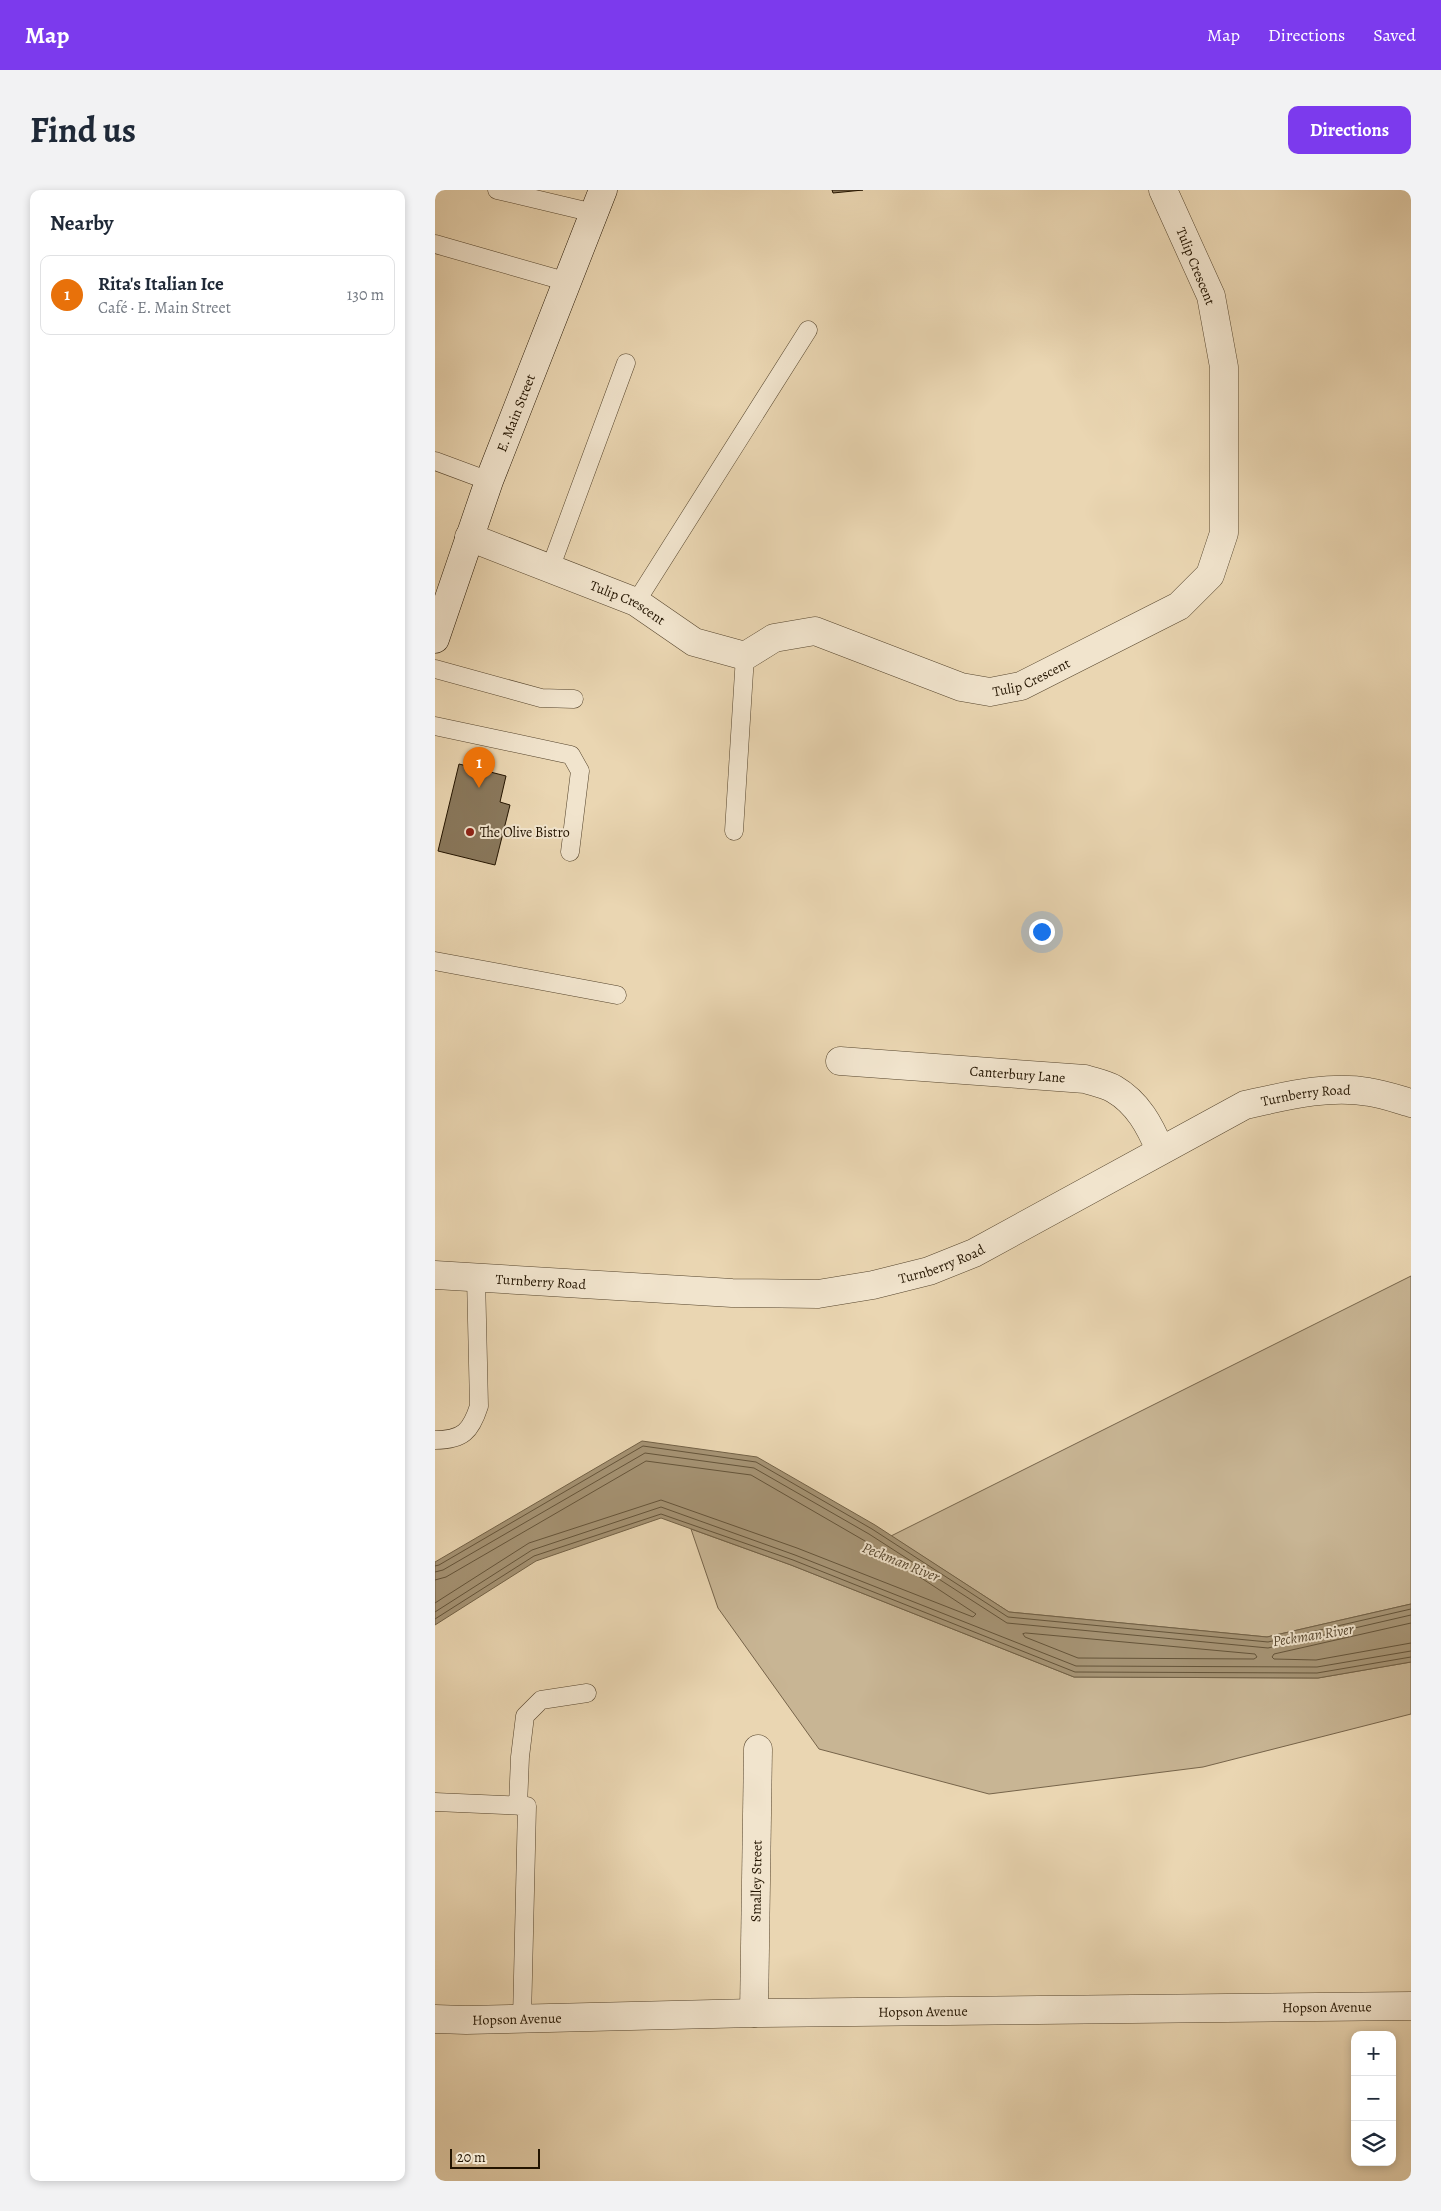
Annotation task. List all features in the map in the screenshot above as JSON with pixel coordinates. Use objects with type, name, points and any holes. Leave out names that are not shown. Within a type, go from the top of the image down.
[{"type":"street","name":"Tulip Crescent","points":[[469,537],[636,602],[694,642],[745,656],[774,638],[815,632],[961,687],[990,692],[1021,686],[1179,606],[1210,575],[1223,532],[1225,367],[1211,296],[1163,190]]},
{"type":"street","name":"E. Main Street","points":[[437,626],[489,481],[599,201]]},
{"type":"street","name":"Canterbury Lane","points":[[840,1061],[1085,1078],[1114,1089],[1138,1108],[1153,1131],[1160,1150]]},
{"type":"street","name":"Turnberry Road","points":[[435,1275],[742,1293],[818,1294],[873,1285],[929,1270],[974,1253],[1100,1186],[1160,1150],[1245,1106],[1288,1096],[1329,1090],[1369,1092],[1411,1103]]},
{"type":"street","name":"Smalley Street","points":[[754,2013],[759,1749]]},
{"type":"street","name":"Hopson Avenue","points":[[435,2019],[521,2019],[754,2013],[1411,2006]]},
{"type":"lane","points":[[497,190],[599,201]]},
{"type":"lane","points":[[435,244],[568,282]]},
{"type":"lane","points":[[636,602],[808,330]]},
{"type":"lane","points":[[550,569],[627,363]]},
{"type":"lane","points":[[435,461],[489,481]]},
{"type":"lane","points":[[734,831],[745,656]]},
{"type":"lane","points":[[435,669],[541,698],[574,699]]},
{"type":"lane","points":[[435,726],[571,755],[580,772],[570,852]]},
{"type":"lane","points":[[435,961],[617,995]]},
{"type":"lane","points":[[435,1440],[449,1440],[466,1433],[474,1423],[479,1406],[476,1278]]},
{"type":"lane","points":[[519,1806],[520,1757],[525,1716],[541,1700],[587,1693]]},
{"type":"lane","points":[[435,1802],[527,1806],[521,2019]]},
{"type":"shaded area","points":[[1411,1276],[1411,1604],[1267,1637],[1009,1612],[891,1536]]},
{"type":"shaded area","points":[[691,1529],[791,1565],[1074,1677],[1318,1678],[1411,1662],[1411,1714],[1203,1767],[989,1794],[819,1749],[718,1608]]},
{"type":"water","name":"Peckman River","points":[[642,1441],[757,1457],[875,1525],[1009,1612],[1267,1637],[1411,1604],[1411,1662],[1318,1678],[1074,1677],[791,1565],[661,1518],[536,1561],[435,1625],[435,1562]]},
{"type":"building","points":[[832,190],[863,190],[833,193]]},
{"type":"building","points":[[459,764],[506,776],[500,802],[510,805],[495,865],[438,851]]},
{"type":"place","name":"Rita's Italian Ice","points":[[479,788]]},
{"type":"place","name":"The Olive Bistro","points":[[470,832]]}]
